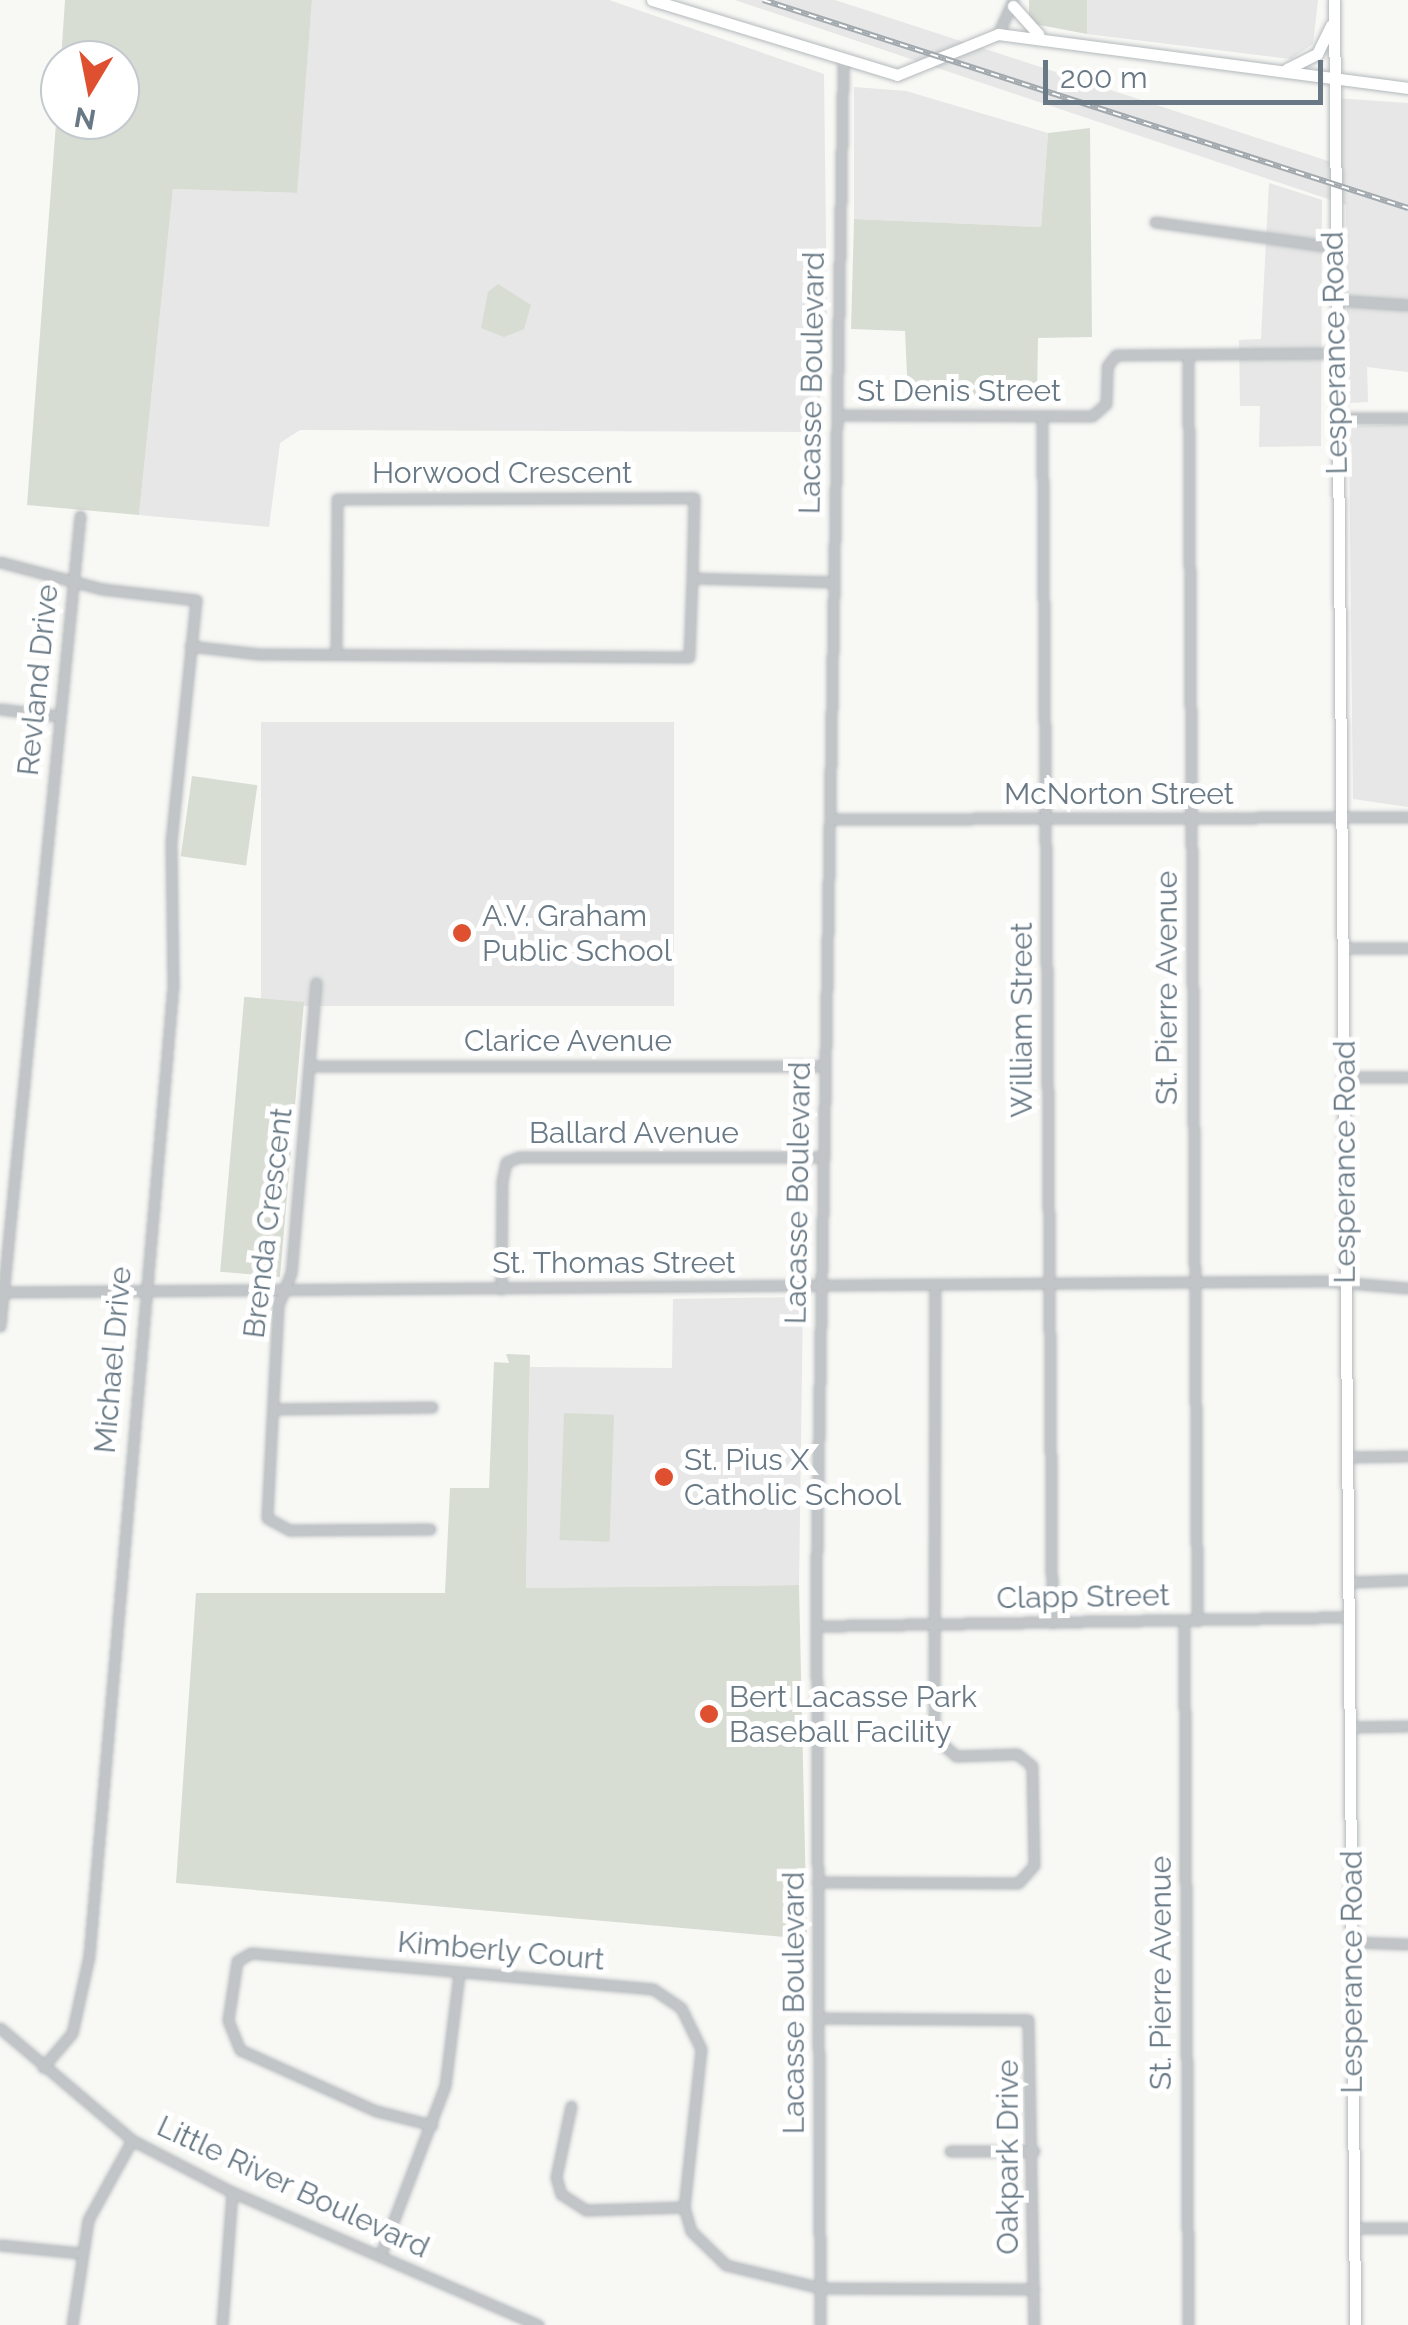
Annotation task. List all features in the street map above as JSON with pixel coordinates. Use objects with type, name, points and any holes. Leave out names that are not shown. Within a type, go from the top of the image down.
[{"type":"main road","points":[[652,0],[843,62],[902,74],[998,34],[1408,88]]},
{"type":"main road","name":"Lesperance Road","points":[[1334,0],[1332,247],[1344,818],[1354,2325]]},
{"type":"main road","points":[[1013,3],[1041,37]]},
{"type":"main road","points":[[1275,70],[1300,67],[1317,54],[1334,17]]},
{"type":"street","points":[[998,34],[1013,3]]},
{"type":"street","name":"Lacasse Boulevard","points":[[820,2325],[817,1626],[843,62]]},
{"type":"street","points":[[1155,222],[1332,247]]},
{"type":"street","points":[[1334,300],[1404,303]]},
{"type":"street","name":"St Denis Street","points":[[837,416],[1092,416],[1106,404],[1107,366],[1116,356],[1334,353]]},
{"type":"street","name":"St. Pierre Avenue","points":[[1188,354],[1197,1621]]},
{"type":"street","name":"William Street","points":[[1042,416],[1052,1623]]},
{"type":"street","points":[[1336,418],[1408,418]]},
{"type":"street","name":"Horwood Crescent","points":[[694,498],[692,578],[689,657],[336,654],[336,499],[694,498]]},
{"type":"street","name":"Revland Drive","points":[[0,1326],[80,516]]},
{"type":"street","points":[[0,562],[72,583]]},
{"type":"street","points":[[692,578],[832,582]]},
{"type":"street","name":"Michael Drive","points":[[43,2067],[72,2033],[89,1956],[143,1291],[173,986],[171,842],[196,600],[72,583]]},
{"type":"street","points":[[190,646],[336,654]]},
{"type":"street","points":[[0,709],[59,716]]},
{"type":"street","name":"McNorton Street","points":[[830,819],[1408,818]]},
{"type":"street","points":[[1344,948],[1408,948]]},
{"type":"street","name":"Brenda Crescent","points":[[316,983],[312,1066],[285,1290],[278,1306],[276,1409],[266,1509],[272,1524],[290,1530],[430,1529]]},
{"type":"street","name":"Clarice Avenue","points":[[312,1066],[825,1066]]},
{"type":"street","points":[[1346,1078],[1408,1077]]},
{"type":"street","name":"Ballard Avenue","points":[[501,1289],[506,1162],[519,1157],[824,1157]]},
{"type":"street","name":"St. Thomas Street","points":[[2,1292],[1195,1282],[1346,1282],[1408,1288]]},
{"type":"street","points":[[818,1882],[1018,1883],[1034,1865],[1032,1766],[1017,1754],[956,1756],[934,1738],[938,1624],[935,1286]]},
{"type":"street","points":[[276,1409],[432,1407]]},
{"type":"street","points":[[1348,1457],[1408,1456]]},
{"type":"street","points":[[1349,1582],[1408,1580]]},
{"type":"street","name":"Clapp Street","points":[[817,1626],[1350,1617]]},
{"type":"street","name":"St. Pierre Avenue","points":[[1184,1622],[1188,2325]]},
{"type":"street","points":[[1350,1726],[1408,1726]]},
{"type":"street","points":[[1351,1942],[1408,1944]]},
{"type":"street","name":"Kimberly Court","points":[[432,2126],[376,2111],[240,2050],[228,2020],[236,1960],[252,1953],[653,1989],[681,2008],[701,2049],[684,2207]]},
{"type":"street","points":[[380,2256],[445,2086],[459,1973]]},
{"type":"street","name":"Oakpark Drive","points":[[819,2018],[1028,2020],[1034,2151],[1034,2325]]},
{"type":"street","name":"Little River Boulevard","points":[[0,2028],[132,2140],[232,2192],[519,2321],[538,2325]]},
{"type":"street","points":[[571,2106],[556,2177],[561,2194],[586,2210],[684,2207],[691,2231],[726,2265],[820,2288],[1034,2289]]},
{"type":"street","points":[[72,2325],[80,2254],[100,2189],[132,2140]]},
{"type":"street","points":[[950,2151],[1034,2151]]},
{"type":"street","points":[[222,2325],[232,2192]]},
{"type":"street","points":[[1354,2228],[1408,2228]]},
{"type":"street","points":[[0,2245],[80,2254]]},
{"type":"shaded area","points":[[65,0],[312,0],[297,193],[173,189],[139,515],[27,505],[55,140],[140,140],[140,40],[62,40]]},
{"type":"shaded area","points":[[312,0],[609,0],[824,74],[827,324],[817,432],[300,430],[280,443],[269,527],[139,515],[173,189],[296,193]]},
{"type":"shaded area","points":[[735,0],[835,0],[1331,162],[1334,98],[1408,103],[1408,372],[1367,367],[1368,402],[1348,403],[1346,205]]},
{"type":"shaded area","points":[[1029,0],[1087,0],[1087,34],[1029,23]]},
{"type":"shaded area","points":[[1087,0],[1318,0],[1313,44],[1291,59],[1087,34]]},
{"type":"shaded area","points":[[854,87],[906,91],[1048,133],[1041,227],[854,219]]},
{"type":"shaded area","points":[[1090,128],[1092,337],[1038,338],[1037,399],[908,398],[905,331],[851,329],[854,219],[1041,227],[1048,133]]},
{"type":"shaded area","points":[[1269,183],[1322,200],[1321,446],[1259,447],[1260,406],[1240,406],[1239,340],[1261,339]]},
{"type":"shaded area","points":[[498,284],[531,305],[524,329],[504,337],[481,328],[488,292]]},
{"type":"shaded area","points":[[1408,424],[1408,807],[1353,799],[1349,435],[1353,426]]},
{"type":"shaded area","name":"A.V. Graham Public School","points":[[261,722],[674,722],[674,1006],[261,1006]]},
{"type":"shaded area","points":[[192,776],[257,785],[246,865],[181,856]]},
{"type":"shaded area","points":[[244,997],[304,1002],[280,1277],[220,1272]]},
{"type":"shaded area","name":"St. Pius X Catholic School","points":[[803,1297],[799,1585],[526,1588],[530,1367],[672,1368],[673,1299]]},
{"type":"shaded area","points":[[506,1354],[530,1355],[526,1588],[799,1585],[807,1939],[176,1883],[196,1593],[445,1593],[450,1488],[489,1488],[494,1362],[509,1363]]},
{"type":"shaded area","points":[[564,1413],[614,1415],[610,1542],[560,1540]]},
{"type":"railway","points":[[763,0],[1408,208]]},
{"type":"place","name":"A.V. Graham Public School","points":[[462,933]]},
{"type":"place","name":"St. Pius X Catholic School","points":[[664,1477]]},
{"type":"place","name":"Bert Lacasse Park Baseball Facility","points":[[709,1714]]}]
